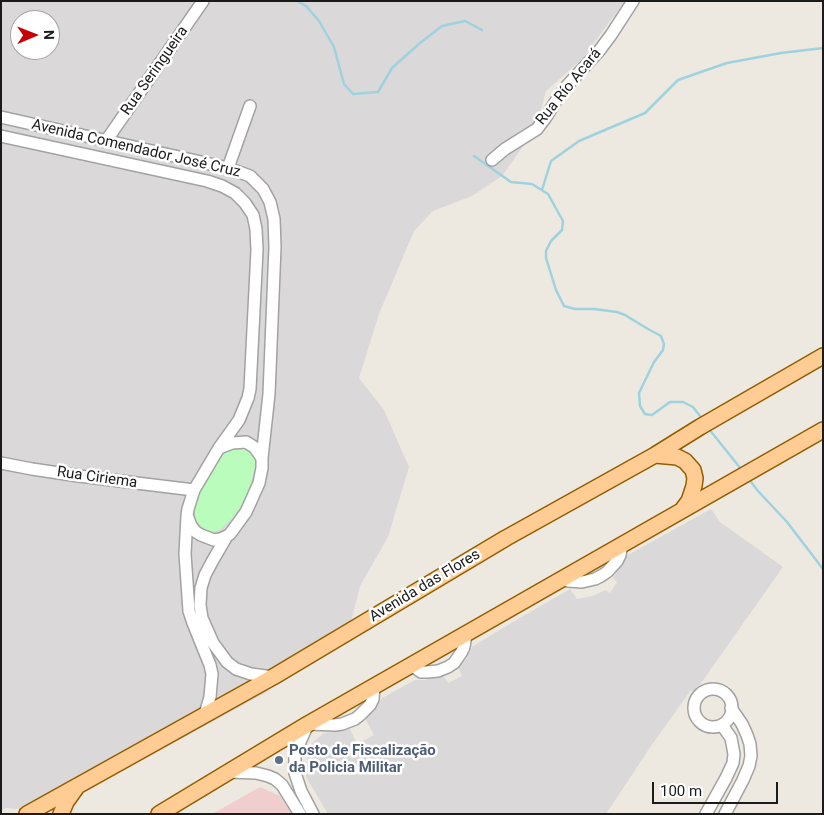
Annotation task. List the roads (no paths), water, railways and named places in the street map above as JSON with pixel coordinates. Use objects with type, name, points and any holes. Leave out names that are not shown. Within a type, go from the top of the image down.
[{"type":"main road","name":"Avenida das Flores","points":[[26,814],[273,677],[506,538],[655,455],[823,356]]},
{"type":"main road","points":[[159,814],[308,724],[823,430]]},
{"type":"main road","points":[[655,455],[677,457],[690,465],[693,470],[694,486],[683,509]]},
{"type":"main road","points":[[61,814],[66,802],[81,783]]},
{"type":"street","name":"Rua Seringueira","points":[[106,141],[203,1]]},
{"type":"street","name":"Rua Río Acará","points":[[492,160],[505,149],[537,129],[565,88],[599,51],[633,1]]},
{"type":"street","points":[[228,168],[250,106]]},
{"type":"street","name":"Avenida Comendador José Cruz","points":[[1,117],[228,168],[250,176],[263,189],[270,202],[274,219],[275,246],[269,394],[261,475],[256,492],[246,512],[227,536]]},
{"type":"street","name":"Avenida Comendador José Cruz","points":[[1,136],[207,181],[235,193],[253,215],[256,229],[256,250],[250,389],[239,420],[219,448],[194,490],[189,502],[187,515]]},
{"type":"street","points":[[219,448],[232,443],[246,442],[254,447],[262,458]]},
{"type":"street","name":"Rua Ciriema","points":[[2,464],[79,476],[194,490]]},
{"type":"street","points":[[187,515],[191,526],[201,535],[214,540],[220,540],[227,536]]},
{"type":"street","points":[[187,515],[185,554],[189,610],[212,674],[210,697],[204,714]]},
{"type":"street","points":[[227,536],[205,575],[201,588],[200,605],[202,618],[212,643],[227,662],[242,671],[273,677]]},
{"type":"street","points":[[707,690],[718,690],[728,697],[731,708],[729,717],[722,724],[717,727],[706,726],[700,723],[697,718],[694,707],[698,696],[707,690]]},
{"type":"street","points":[[725,814],[750,766],[751,756],[747,735],[731,708]]},
{"type":"street","points":[[308,724],[295,756],[295,773],[301,791],[313,814]]},
{"type":"street","points":[[706,814],[726,778],[734,754],[731,738],[722,724]]},
{"type":"street","points":[[229,772],[256,773],[275,779],[282,785],[300,814]]},
{"type":"waterway","points":[[297,1],[306,6],[319,21],[334,47],[344,84],[353,94],[378,92],[392,68],[442,26],[465,21],[482,30]]},
{"type":"waterway","points":[[542,190],[551,161],[579,141],[645,113],[678,80],[727,63],[781,53],[823,48]]},
{"type":"waterway","points":[[474,156],[511,182],[532,184],[548,194],[563,221],[562,230],[551,241],[546,251],[546,258],[556,290],[564,306],[575,309],[617,312],[661,336],[664,344],[663,350],[654,362],[639,393],[640,406],[645,414],[652,415],[670,402],[683,402],[693,407],[703,420]]},
{"type":"waterway","points":[[709,429],[741,469]]},
{"type":"waterway","points":[[748,478],[787,522],[823,569]]},
{"type":"place","name":"Posto de Fiscalização da Policia Militar","points":[[279,760]]}]
